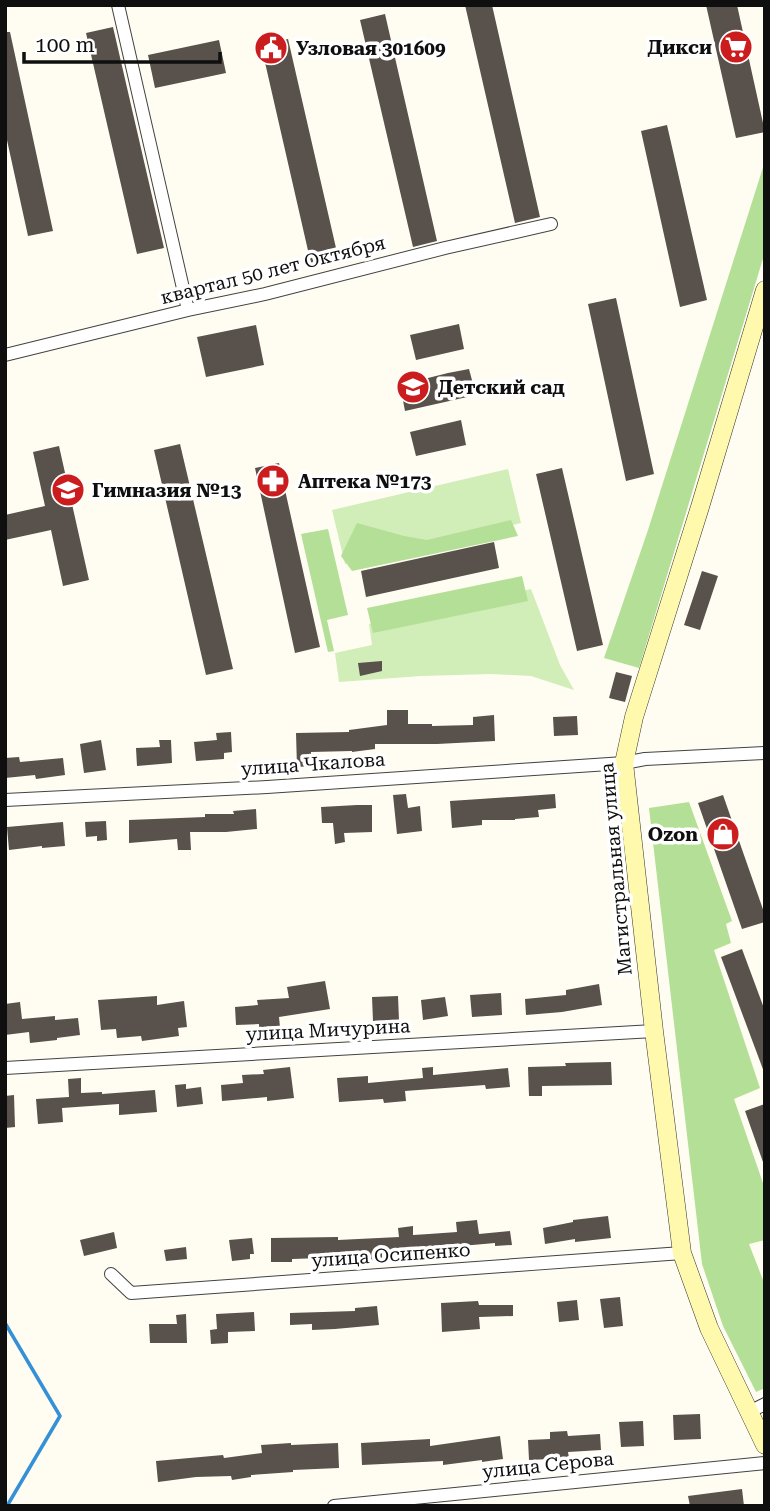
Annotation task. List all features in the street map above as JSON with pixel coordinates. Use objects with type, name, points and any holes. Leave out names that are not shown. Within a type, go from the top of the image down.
[{"type":"main road","name":"Магистральная улица","points":[[765,290],[634,717],[624,763],[682,1254],[709,1328],[757,1408],[765,1446]]},
{"type":"street","points":[[118,5],[188,310]]},
{"type":"street","name":"квартал 50 лет Октября","points":[[5,355],[551,224]]},
{"type":"street","name":"улица Чкалова","points":[[5,800],[267,787],[624,763],[645,759],[765,753]]},
{"type":"street","name":"улица Мичурина","points":[[5,1068],[654,1031]]},
{"type":"street","name":"улица Осипенко","points":[[111,1274],[131,1293],[682,1254]]},
{"type":"street","name":"улица Серова","points":[[334,1506],[765,1463]]},
{"type":"green space","points":[[765,161],[765,252],[639,668],[604,658],[648,530]]},
{"type":"green space","points":[[508,469],[521,523],[345,564],[332,510]]},
{"type":"green space","points":[[511,520],[518,536],[352,571],[341,556],[357,523],[427,540]]},
{"type":"green space","points":[[328,529],[348,615],[327,620],[334,651],[328,652],[301,534]]},
{"type":"green space","points":[[522,576],[528,601],[373,633],[367,608]]},
{"type":"green space","points":[[531,589],[560,665],[574,690],[531,676],[491,674],[339,682],[335,653],[372,645],[369,624]]},
{"type":"green space","points":[[689,802],[732,921],[726,924],[731,943],[714,950],[760,1088],[734,1099],[765,1189],[765,1240],[749,1244],[765,1285],[765,1388],[756,1392],[723,1326],[702,1264],[649,808]]},
{"type":"building","points":[[465,5],[492,5],[540,217],[515,223]]},
{"type":"building","points":[[706,5],[737,5],[765,132],[736,138]]},
{"type":"building","points":[[385,14],[437,241],[413,247],[360,20]]},
{"type":"building","points":[[113,27],[164,248],[137,254],[86,33]]},
{"type":"building","points":[[5,32],[10,32],[53,231],[28,236],[5,131]]},
{"type":"building","points":[[288,39],[339,261],[312,268],[261,45]]},
{"type":"building","points":[[219,40],[226,73],[155,88],[148,55]]},
{"type":"building","points":[[667,125],[707,300],[680,307],[641,131]]},
{"type":"building","points":[[616,298],[654,474],[626,481],[588,304]]},
{"type":"building","points":[[459,324],[464,349],[416,360],[410,335]]},
{"type":"building","points":[[256,325],[264,365],[206,377],[197,337]]},
{"type":"building","points":[[469,369],[476,395],[405,411],[400,385]]},
{"type":"building","points":[[461,420],[466,445],[416,456],[410,432]]},
{"type":"building","points":[[180,444],[233,669],[206,675],[154,450]]},
{"type":"building","points":[[59,446],[89,580],[63,586],[51,530],[5,540],[5,515],[45,506],[33,452]]},
{"type":"building","points":[[279,463],[320,647],[295,653],[255,468]]},
{"type":"building","points":[[562,468],[603,645],[577,651],[536,474]]},
{"type":"building","points":[[494,542],[499,568],[366,597],[361,571]]},
{"type":"building","points":[[702,571],[718,576],[700,630],[684,625]]},
{"type":"building","points":[[382,661],[382,671],[360,676],[358,663]]},
{"type":"building","points":[[616,672],[632,676],[625,702],[609,698]]},
{"type":"building","points":[[387,710],[408,710],[408,724],[432,726],[473,725],[473,717],[494,715],[495,741],[375,744],[375,749],[352,752],[311,752],[311,766],[297,767],[296,733],[349,732],[387,725]]},
{"type":"building","points":[[577,716],[578,735],[554,736],[553,717]]},
{"type":"building","points":[[231,732],[232,752],[224,753],[224,759],[196,761],[194,742],[217,740],[216,733]]},
{"type":"building","points":[[101,740],[106,770],[84,773],[80,744]]},
{"type":"building","points":[[159,740],[171,740],[172,763],[137,766],[136,748],[160,747]]},
{"type":"building","points":[[19,757],[20,762],[63,758],[65,775],[36,779],[35,775],[5,778],[5,758]]},
{"type":"building","points":[[406,794],[408,808],[420,806],[422,831],[397,834],[393,795]]},
{"type":"building","points":[[555,794],[556,808],[538,810],[539,817],[482,820],[482,825],[452,828],[450,801]]},
{"type":"building","points":[[723,795],[765,915],[765,922],[742,929],[698,803]]},
{"type":"building","points":[[372,805],[372,832],[344,833],[345,842],[335,844],[333,823],[322,823],[321,807]]},
{"type":"building","points":[[256,809],[257,829],[190,832],[191,850],[178,850],[177,839],[129,843],[129,820],[205,817],[205,814],[234,814],[233,811]]},
{"type":"building","points":[[106,821],[107,840],[97,841],[97,836],[86,837],[85,822]]},
{"type":"building","points":[[63,822],[65,846],[9,850],[7,827]]},
{"type":"building","points":[[742,949],[765,1011],[764,1072],[721,957]]},
{"type":"building","points":[[325,981],[330,1009],[279,1017],[280,1027],[271,1027],[272,1039],[259,1039],[259,1024],[236,1025],[235,1007],[258,1005],[257,1000],[289,998],[287,987]]},
{"type":"building","points":[[599,984],[602,1005],[526,1015],[525,999],[566,995],[566,990]]},
{"type":"building","points":[[501,993],[502,1015],[472,1017],[470,995]]},
{"type":"building","points":[[157,996],[157,1005],[184,1001],[187,1027],[178,1028],[179,1036],[142,1041],[141,1036],[117,1038],[116,1029],[101,1030],[98,1000]]},
{"type":"building","points":[[398,996],[399,1020],[373,1021],[372,997]]},
{"type":"building","points":[[445,997],[448,1016],[423,1020],[421,1000]]},
{"type":"building","points":[[20,1002],[22,1019],[55,1016],[55,1020],[78,1018],[80,1035],[30,1043],[29,1032],[5,1035],[5,1004]]},
{"type":"building","points":[[611,1062],[612,1085],[542,1086],[542,1096],[529,1096],[528,1067]]},
{"type":"building","points":[[290,1067],[294,1098],[267,1101],[267,1097],[222,1101],[221,1085],[243,1083],[242,1075],[264,1074],[263,1070]]},
{"type":"building","points":[[433,1067],[433,1075],[508,1068],[510,1087],[486,1089],[485,1085],[405,1091],[406,1101],[384,1103],[383,1099],[339,1102],[337,1078],[368,1076],[368,1083],[423,1078],[422,1068]]},
{"type":"building","points":[[81,1078],[81,1093],[155,1090],[157,1112],[119,1115],[119,1104],[62,1108],[63,1122],[38,1124],[36,1099],[69,1097],[68,1079]]},
{"type":"building","points":[[186,1084],[186,1089],[201,1087],[203,1104],[177,1107],[175,1085]]},
{"type":"building","points":[[14,1095],[15,1127],[5,1128],[5,1096]]},
{"type":"building","points":[[765,1104],[765,1162],[763,1162],[745,1111]]},
{"type":"building","points":[[608,1216],[611,1238],[575,1242],[575,1239],[545,1244],[543,1228],[573,1220]]},
{"type":"building","points":[[477,1220],[479,1234],[510,1231],[512,1245],[495,1246],[495,1243],[382,1253],[382,1260],[368,1261],[367,1257],[355,1258],[355,1255],[321,1255],[321,1258],[271,1262],[271,1238],[338,1237],[338,1240],[399,1237],[398,1228],[413,1226],[413,1235],[457,1232],[456,1222]]},
{"type":"building","points":[[114,1232],[117,1248],[84,1256],[80,1240]]},
{"type":"building","points":[[252,1238],[254,1254],[250,1254],[250,1259],[232,1261],[229,1240]]},
{"type":"building","points":[[186,1247],[187,1259],[166,1261],[164,1250]]},
{"type":"building","points":[[620,1297],[623,1326],[604,1328],[600,1299]]},
{"type":"building","points":[[577,1300],[579,1320],[559,1322],[557,1302]]},
{"type":"building","points":[[478,1301],[479,1305],[513,1305],[513,1316],[479,1317],[480,1329],[442,1332],[441,1303]]},
{"type":"building","points":[[377,1306],[379,1325],[312,1330],[312,1324],[290,1325],[290,1313],[355,1311],[355,1308]]},
{"type":"building","points":[[254,1312],[255,1331],[228,1332],[228,1343],[211,1344],[210,1330],[217,1329],[216,1314]]},
{"type":"building","points":[[186,1314],[187,1343],[150,1343],[149,1324],[177,1324],[176,1315]]},
{"type":"building","points":[[700,1414],[701,1439],[674,1440],[673,1415]]},
{"type":"building","points":[[643,1421],[644,1446],[621,1447],[619,1422]]},
{"type":"building","points":[[567,1431],[568,1436],[600,1434],[601,1450],[568,1452],[569,1458],[529,1460],[528,1440],[550,1439],[550,1432]]},
{"type":"building","points":[[500,1436],[503,1459],[443,1465],[443,1461],[362,1465],[361,1443],[430,1439],[430,1446]]},
{"type":"building","points":[[338,1443],[339,1468],[293,1470],[232,1480],[231,1476],[158,1482],[156,1461],[223,1455],[224,1458],[262,1453],[261,1445]]},
{"type":"building","points":[[742,1489],[744,1506],[690,1506],[688,1496]]},
{"type":"waterway","points":[[5,1323],[60,1416],[7,1506]]},
{"type":"place","name":"Дикси","points":[[736,47]]},
{"type":"place","name":"Узловая 301609","points":[[271,48]]},
{"type":"place","name":"Детский сад","points":[[413,387]]},
{"type":"place","name":"Аптека №173","points":[[273,481]]},
{"type":"place","name":"Гимназия №13","points":[[68,490]]},
{"type":"place","name":"Ozon","points":[[723,834]]}]
